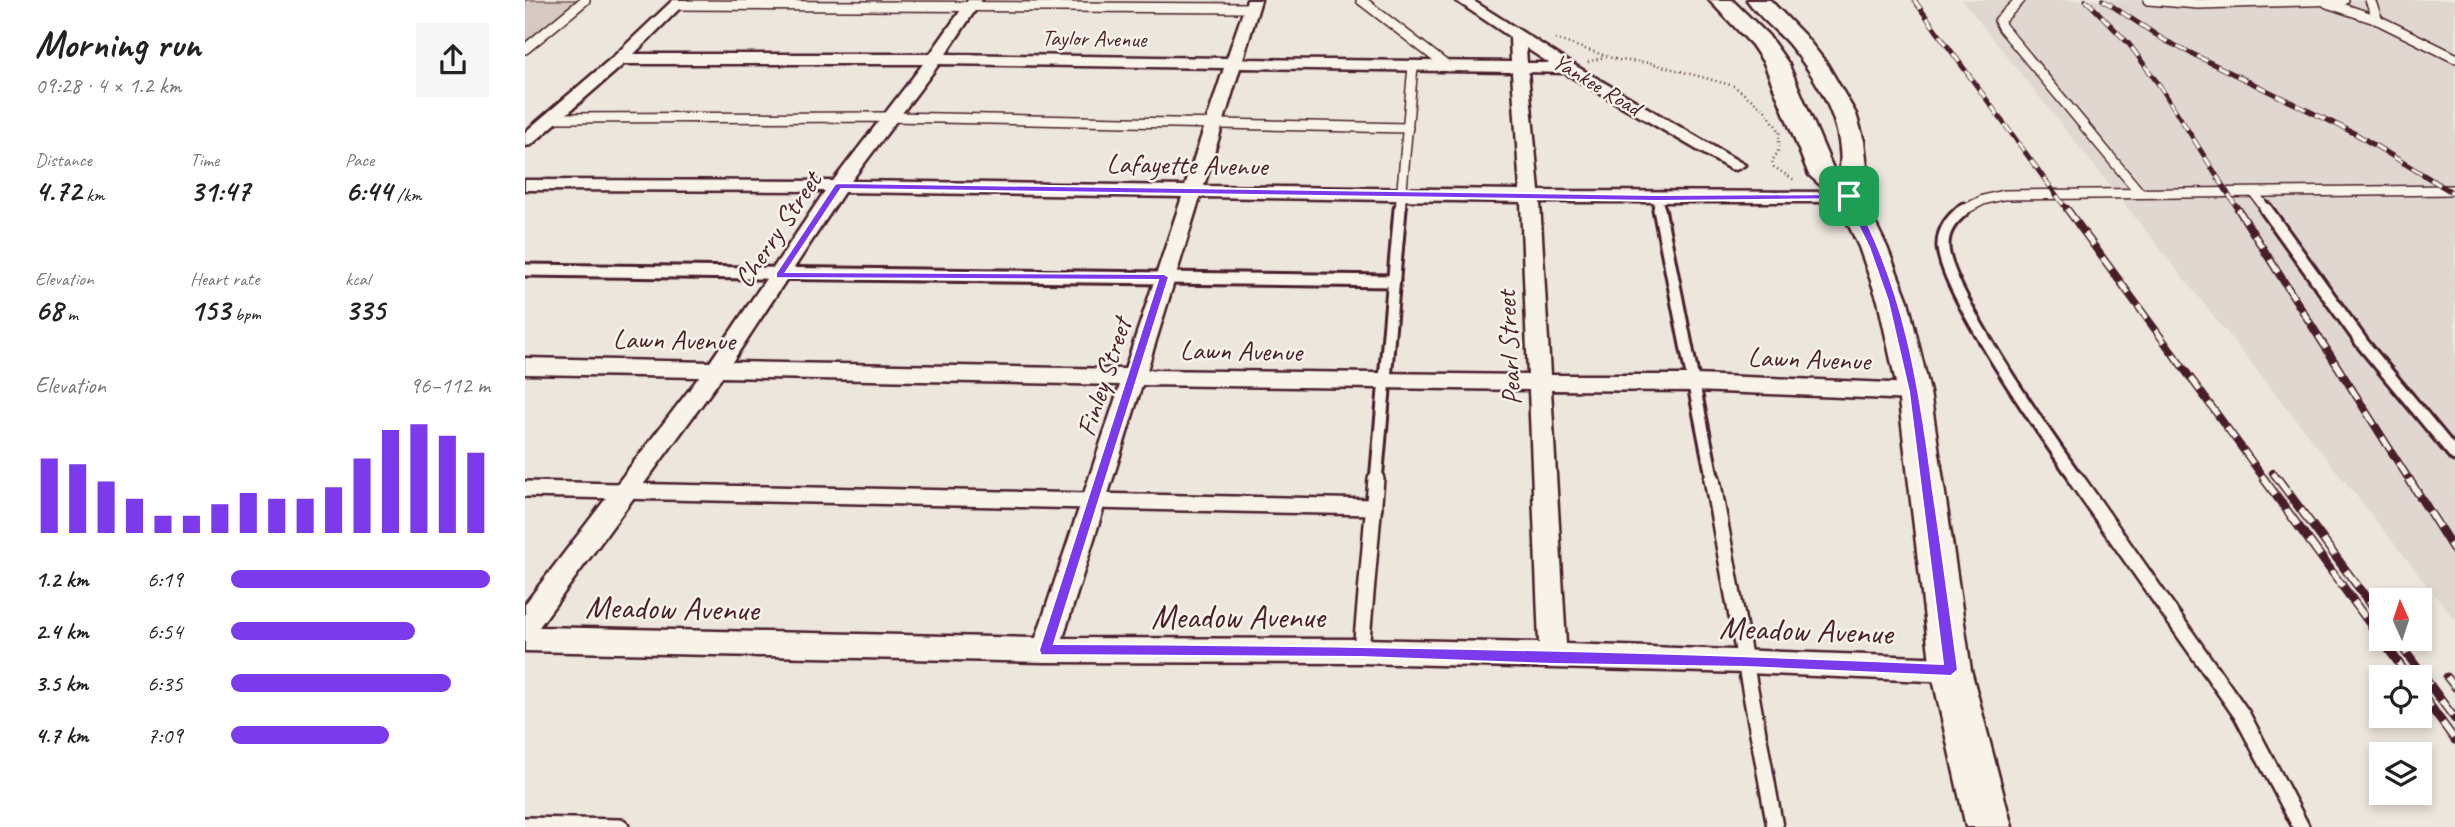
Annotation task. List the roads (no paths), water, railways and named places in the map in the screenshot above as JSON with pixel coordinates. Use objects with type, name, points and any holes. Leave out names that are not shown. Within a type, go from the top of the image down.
[{"type":"street","name":"Yankee Road","points":[[1462,0],[1568,68],[1735,165]]},
{"type":"street","points":[[1720,0],[1760,40],[1776,63],[1822,175],[1849,196],[1873,247],[1893,301],[1915,392],[1951,670],[1989,827]]},
{"type":"street","points":[[1758,0],[1816,64],[1840,105],[1855,157],[1855,176],[1849,196]]},
{"type":"street","points":[[525,141],[620,60],[678,3]]},
{"type":"street","name":"Cherry Street","points":[[525,625],[716,370],[838,186],[935,59],[972,4]]},
{"type":"street","name":"Finley Street","points":[[1046,650],[1253,4]]},
{"type":"street","name":"Pearl Street","points":[[1517,35],[1530,196],[1553,658]]},
{"type":"street","name":"Taylor Avenue","points":[[620,60],[935,59],[1568,68]]},
{"type":"street","name":"Lafayette Avenue","points":[[525,185],[838,186],[1657,198],[1849,196]]},
{"type":"street","name":"Lawn Avenue","points":[[525,366],[1385,382],[1695,383],[1915,392]]},
{"type":"street","name":"Meadow Avenue","points":[[525,639],[1046,650],[1361,651],[1746,661],[1951,670]]},
{"type":"lane","points":[[525,49],[585,0]]},
{"type":"lane","points":[[1361,0],[1448,67]]},
{"type":"lane","points":[[2020,0],[2002,15],[1999,21],[2002,27],[2140,193]]},
{"type":"lane","points":[[2148,0],[2198,4],[2344,0]]},
{"type":"lane","points":[[2370,0],[2378,20]]},
{"type":"lane","points":[[2319,1],[2378,20],[2455,58]]},
{"type":"lane","points":[[678,3],[1253,4]]},
{"type":"lane","points":[[1361,651],[1413,66]]},
{"type":"lane","points":[[552,118],[891,117],[1408,128]]},
{"type":"lane","points":[[2301,827],[2245,718],[2024,404],[1955,284],[1944,258],[1942,241],[1954,217],[1985,198],[2003,195],[2455,190]]},
{"type":"lane","points":[[2255,194],[2363,344],[2455,455]]},
{"type":"lane","points":[[1657,198],[1695,383],[1775,827]]},
{"type":"lane","points":[[525,270],[1394,281]]},
{"type":"lane","points":[[525,489],[1374,507]]},
{"type":"lane","points":[[525,825],[621,827]]},
{"type":"railway","points":[[1914,0],[2068,211]]},
{"type":"railway","points":[[2086,0],[2129,44],[2160,86],[2239,211]]},
{"type":"railway","points":[[2103,0],[2164,40],[2356,134],[2455,194]]},
{"type":"railway","points":[[2067,209],[2266,481]]},
{"type":"railway","points":[[2238,209],[2410,481]]},
{"type":"railway","points":[[2273,473],[2279,481]]},
{"type":"railway","points":[[2264,479],[2400,665]]},
{"type":"railway","points":[[2278,479],[2369,602]]},
{"type":"railway","points":[[2409,479],[2455,552]]},
{"type":"railway","points":[[2405,651],[2455,719]]},
{"type":"railway","points":[[2447,677],[2455,687]]},
{"type":"railway","points":[[2432,708],[2455,740]]}]
